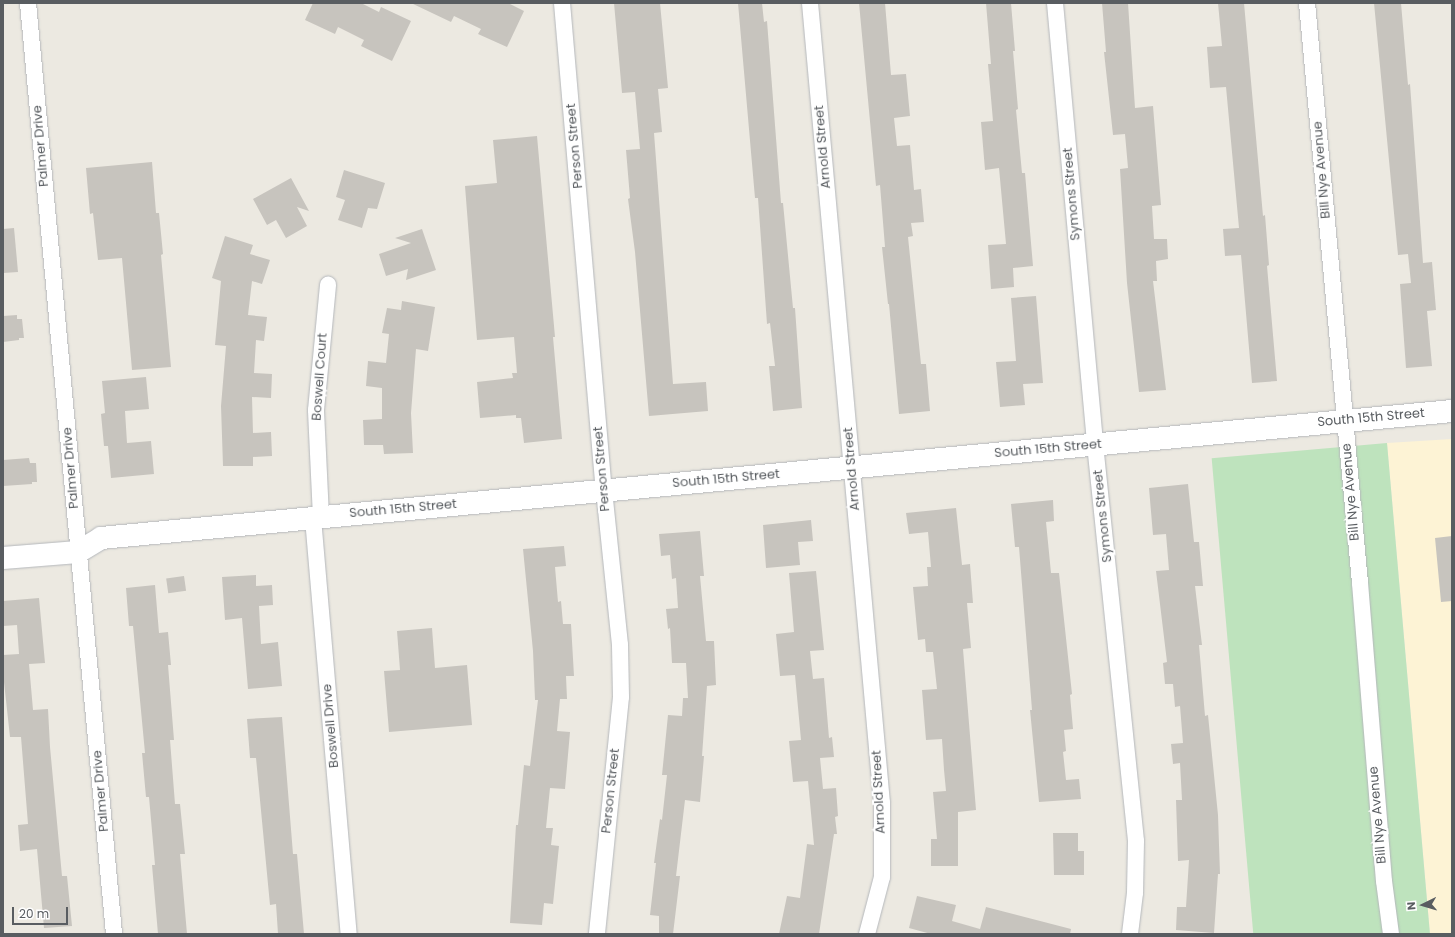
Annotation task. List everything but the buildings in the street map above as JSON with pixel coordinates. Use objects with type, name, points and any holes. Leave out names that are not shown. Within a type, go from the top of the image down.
[{"type":"main road","name":"South 15th Street","points":[[3,558],[78,552],[101,538],[1452,411]]},
{"type":"street","name":"Palmer Drive","points":[[28,3],[114,934]]},
{"type":"street","name":"Person Street","points":[[562,3],[604,490],[620,645],[621,697],[597,934]]},
{"type":"street","name":"Arnold Street","points":[[810,3],[882,803],[882,876],[866,934]]},
{"type":"street","name":"Symons Street","points":[[1055,3],[1095,444],[1136,841],[1135,893],[1130,934]]},
{"type":"street","name":"Bill Nye Avenue","points":[[1307,3],[1345,421],[1384,881],[1391,934]]},
{"type":"street","name":"Boswell Court","points":[[317,517],[316,410],[328,285]]},
{"type":"street","name":"Boswell Drive","points":[[317,517],[349,934]]},
{"type":"shaded area","points":[[1452,439],[1452,934],[1430,934],[1387,443]]},
{"type":"green space","points":[[1387,443],[1430,934],[1253,934],[1212,458]]}]
